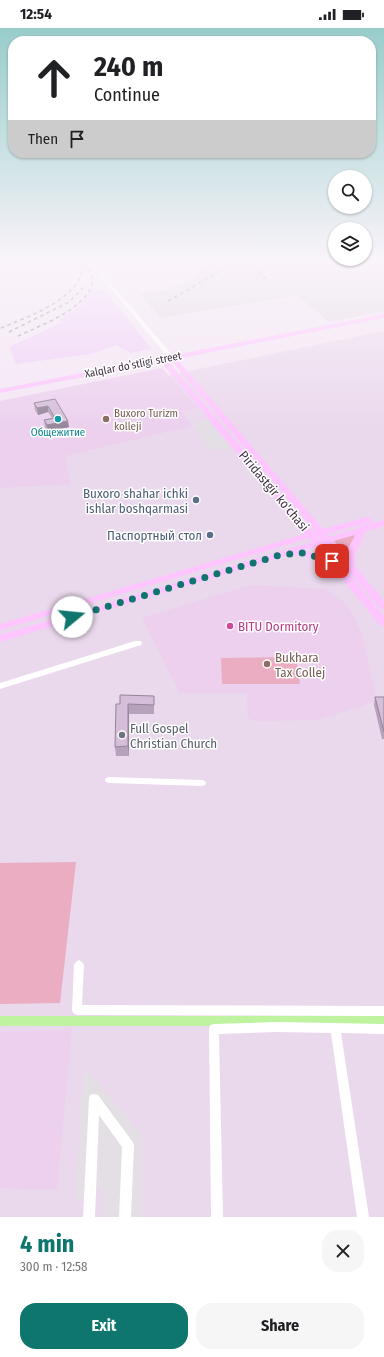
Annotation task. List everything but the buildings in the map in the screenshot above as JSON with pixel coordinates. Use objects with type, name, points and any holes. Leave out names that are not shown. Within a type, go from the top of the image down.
[{"type":"main road","name":"Xalqlar doʻstligi street","points":[[0,395],[372,318]]},
{"type":"main road","name":"Xalqlar doʻstligi street","points":[[0,391],[384,321]]},
{"type":"main road","name":"Piridastgir ko'chasi","points":[[169,360],[237,441],[314,539],[384,623]]},
{"type":"main road","name":"Piridastgir ko'chasi","points":[[237,441],[324,536],[384,607]]},
{"type":"main road","points":[[0,638],[85,608],[324,536],[384,516]]},
{"type":"main road","points":[[324,536],[384,523]]},
{"type":"main road","points":[[350,566],[350,555],[363,528]]},
{"type":"main road","points":[[0,627],[85,608],[280,555],[314,539]]},
{"type":"main road","points":[[280,555],[302,553],[332,561]]},
{"type":"street","points":[[136,318],[169,360]]},
{"type":"street","points":[[0,686],[138,643]]},
{"type":"street","points":[[109,780],[202,783]]},
{"type":"street","points":[[79,965],[77,1010],[384,1011]]},
{"type":"street","points":[[335,1028],[363,1217]]},
{"type":"street","points":[[217,1217],[214,1029],[384,1029]]},
{"type":"street","points":[[89,1217],[94,1099],[128,1145],[125,1217]]},
{"type":"shaded area","points":[[60,318],[127,318],[152,349],[131,353],[116,345],[91,354],[16,364],[9,347],[63,322],[58,320]]},
{"type":"shaded area","points":[[325,318],[347,318],[329,322]]},
{"type":"shaded area","points":[[384,331],[384,1217],[0,1217],[0,410]]},
{"type":"shaded area","name":"Buxoro Turizm kolleji","points":[[162,368],[198,408],[182,412],[192,426],[65,456],[70,484],[0,488],[0,401]]},
{"type":"shaded area","points":[[206,420],[231,448],[212,452],[192,423]]},
{"type":"shaded area","points":[[359,532],[347,555],[334,541]]},
{"type":"shaded area","name":"Bukhara Tax Collej","points":[[251,585],[325,589],[348,605],[362,634],[377,701],[317,720],[254,721],[248,718],[247,694],[180,693],[142,618]]},
{"type":"shaded area","points":[[296,657],[300,684],[222,684],[221,658]]},
{"type":"shaded area","points":[[76,862],[60,1003],[0,1004],[0,863]]},
{"type":"shaded area","points":[[72,1028],[57,1190],[0,1188],[0,1031],[67,1030]]},
{"type":"shaded area","points":[[84,1066],[142,1135],[142,1217],[104,1217],[105,1186],[97,1186],[95,1199],[75,1199]]},
{"type":"waterway","points":[[0,1021],[384,1021]]},
{"type":"railway","points":[[1,328],[23,318]]},
{"type":"railway","points":[[9,332],[36,318]]},
{"type":"railway","points":[[18,336],[56,318]]},
{"type":"place","name":"Общежитие","points":[[58,419]]},
{"type":"place","name":"Buxoro Turizm kolleji","points":[[106,419]]},
{"type":"place","name":"Buxoro shahar ichki ishlar boshqarmasi","points":[[196,500]]},
{"type":"place","name":"Паспортный стол","points":[[210,535]]},
{"type":"place","name":"BITU Dormitory","points":[[230,626]]},
{"type":"place","name":"Bukhara Tax Collej","points":[[267,664]]},
{"type":"place","name":"Full Gospel Christian Church","points":[[122,735]]},
{"type":"route","points":[[72,617],[280,555],[302,553],[332,561]]}]
